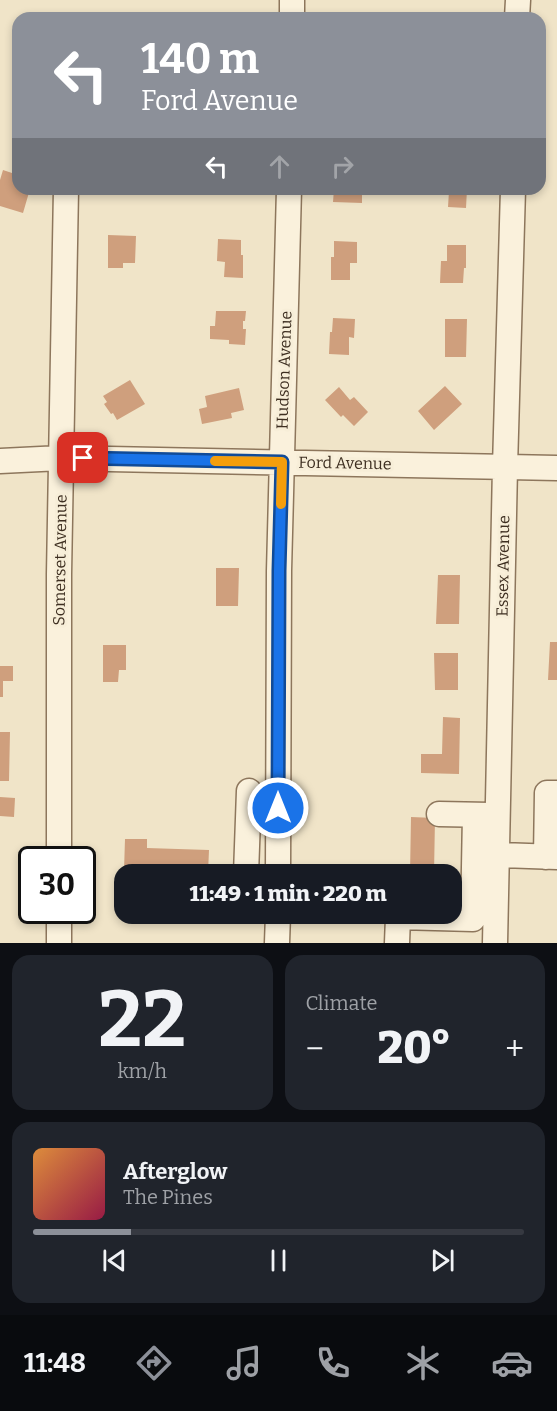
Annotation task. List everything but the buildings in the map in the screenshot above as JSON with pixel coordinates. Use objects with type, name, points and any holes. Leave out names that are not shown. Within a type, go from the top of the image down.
[{"type":"street","name":"Somerset Avenue","points":[[59,846],[59,574],[66,195]]},
{"type":"street","name":"Hudson Avenue","points":[[278,864],[279,571],[289,195]]},
{"type":"street","name":"Essex Avenue","points":[[495,943],[497,855],[487,815],[505,467],[513,195]]},
{"type":"street","name":"Ford Avenue","points":[[0,461],[61,458],[557,468]]},
{"type":"street","points":[[497,855],[551,857],[547,793],[557,793]]},
{"type":"street","points":[[246,864],[249,799],[278,808]]},
{"type":"street","points":[[397,943],[398,917],[473,920],[487,815],[439,814]]},
{"type":"street","points":[[59,924],[59,943]]},
{"type":"street","points":[[278,924],[278,943]]},
{"type":"slow traffic","points":[[215,461],[282,462],[281,504]]},
{"type":"route","points":[[83,458],[282,462],[278,808]]}]
